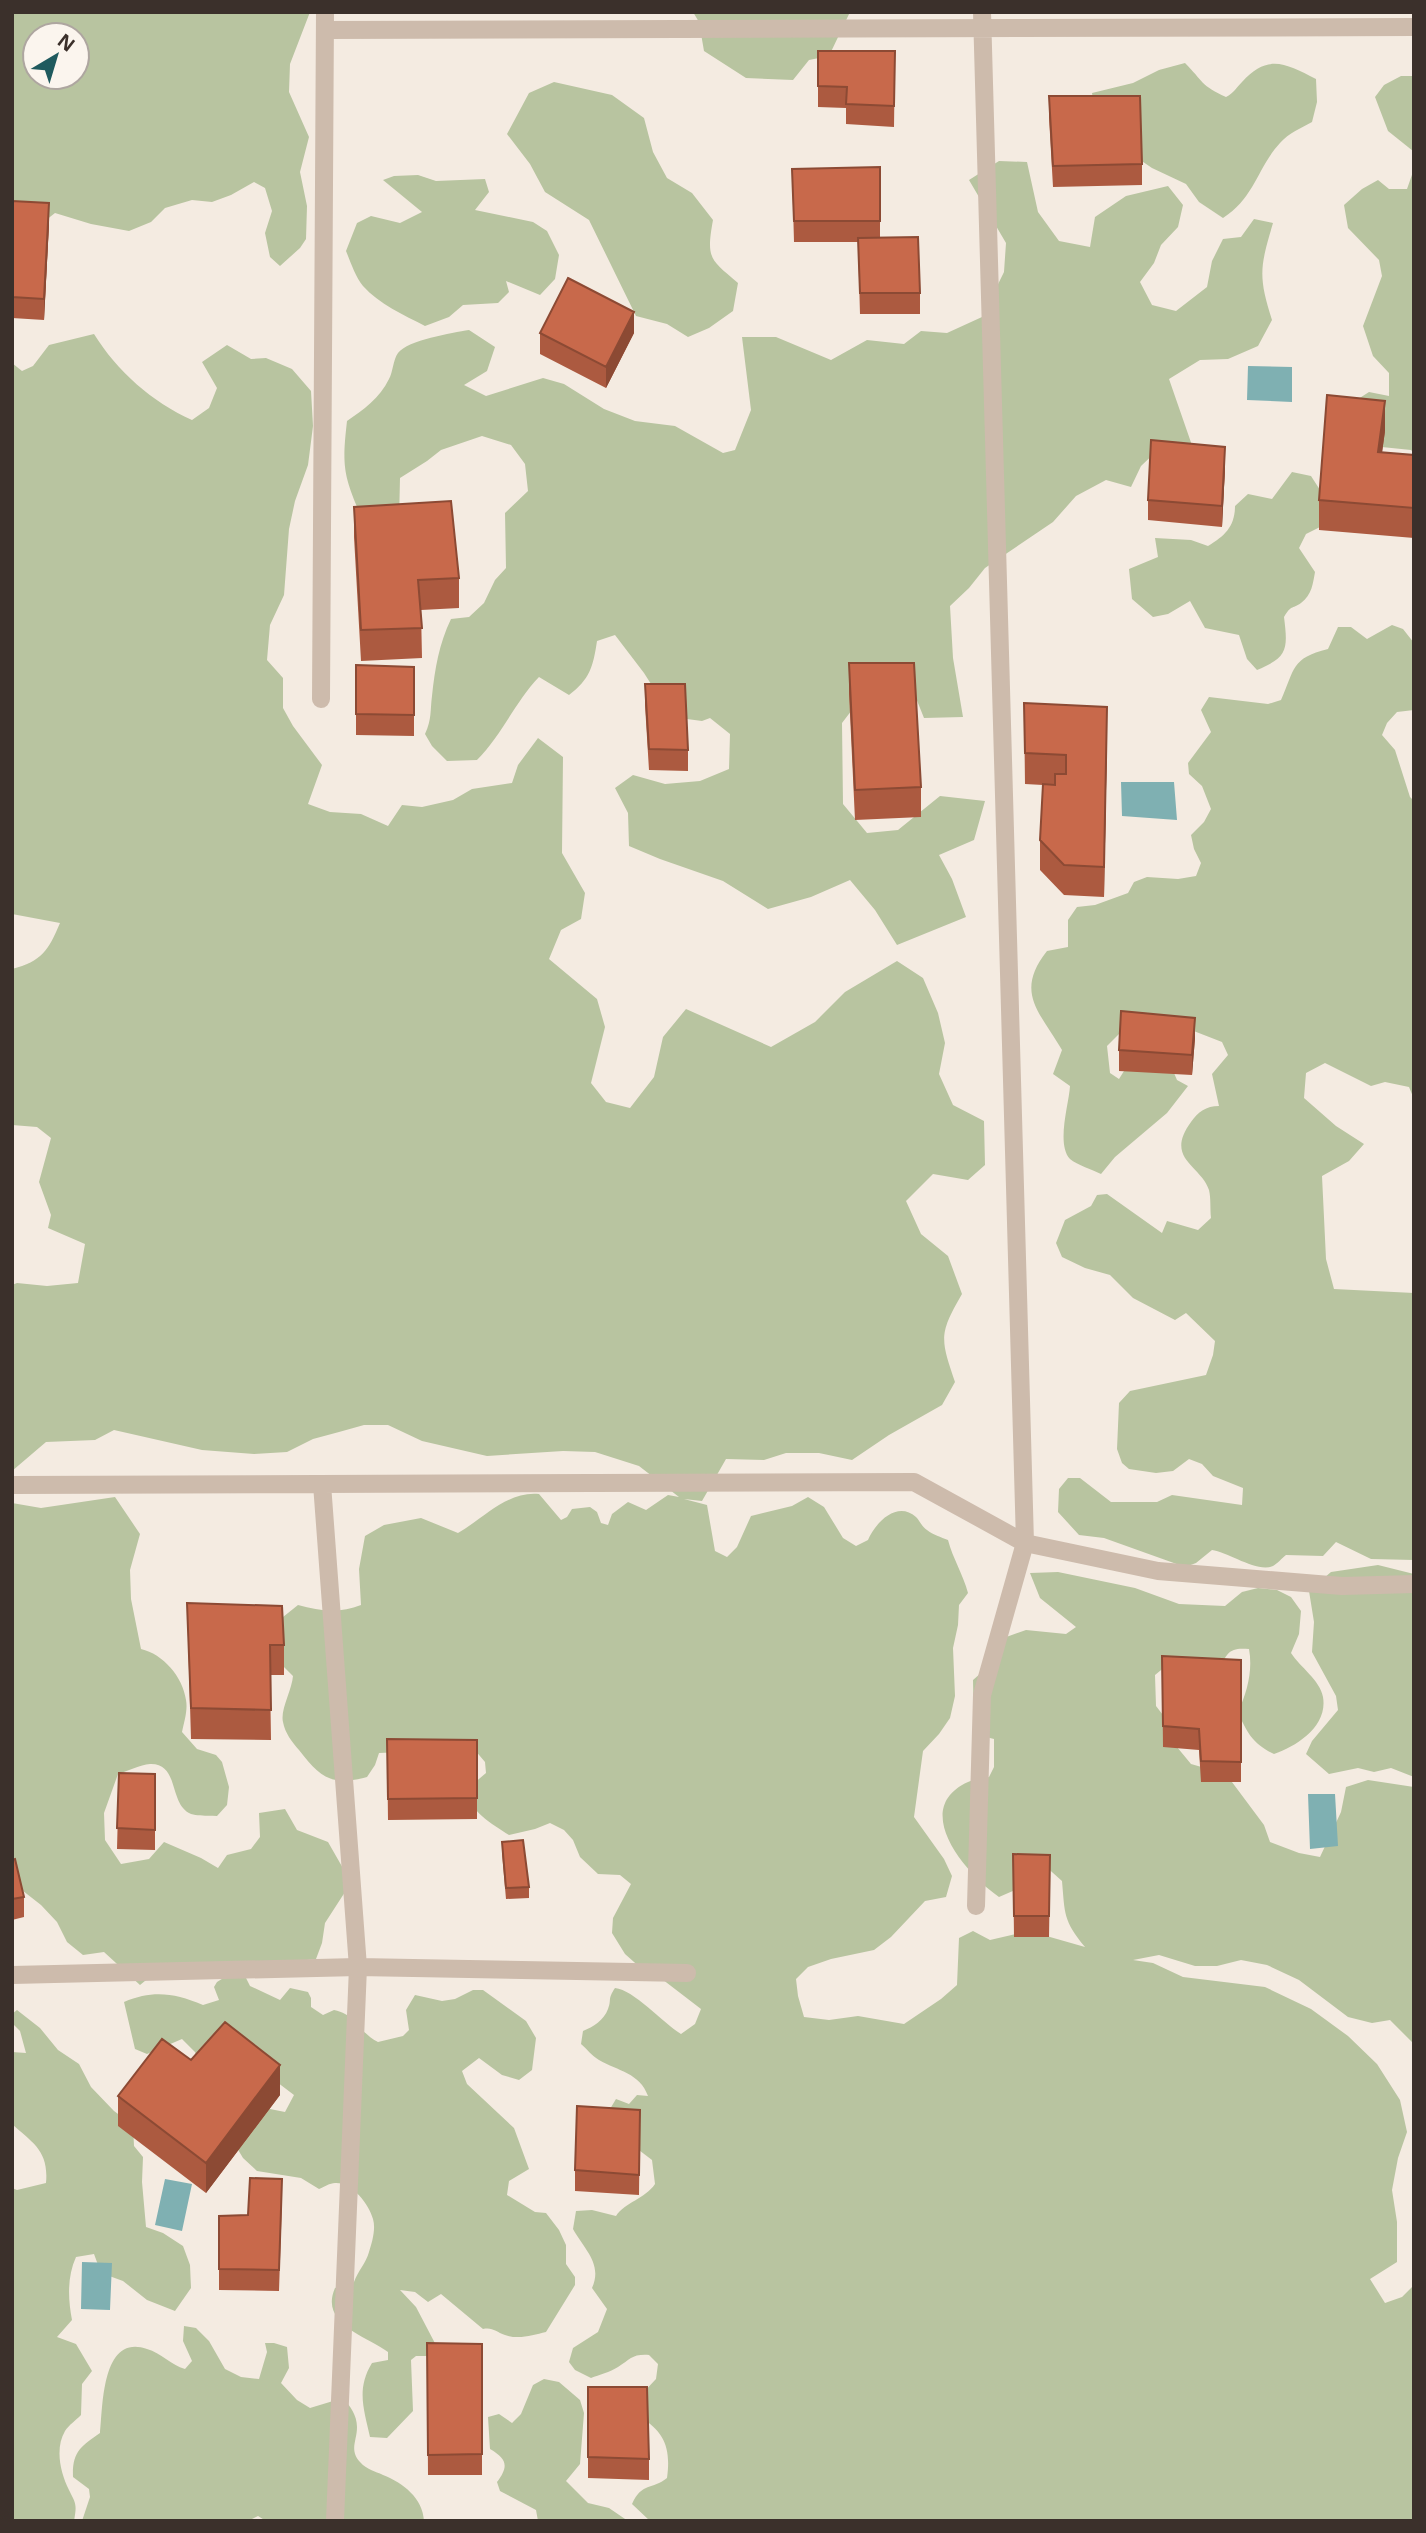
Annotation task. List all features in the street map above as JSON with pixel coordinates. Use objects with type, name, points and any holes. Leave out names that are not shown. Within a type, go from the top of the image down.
[{"type":"street","points":[[321,699],[325,21],[982,21],[1414,27]]},
{"type":"street","points":[[976,1906],[982,1695],[1025,1543],[982,21]]},
{"type":"street","points":[[12,1485],[914,1482],[1025,1543],[1158,1571],[1342,1586],[1414,1584]]},
{"type":"street","points":[[322,1484],[358,1967],[335,2521]]},
{"type":"street","points":[[12,1975],[358,1967],[687,1973]]},
{"type":"green space","points":[[12,12],[310,12],[290,64],[289,92],[309,137],[300,172],[307,206],[306,239],[280,266],[270,257],[265,233],[272,211],[265,188],[254,182],[212,202],[192,200],[165,208],[151,222],[129,231],[91,224],[55,213],[27,235],[12,236]]},
{"type":"green space","points":[[693,12],[850,12],[829,56],[809,60],[793,80],[746,78],[704,51],[699,22]]},
{"type":"green space","points":[[1185,63],[1207,86],[1226,97],[1251,73],[1269,64],[1286,66],[1316,79],[1317,102],[1312,122],[1280,143],[1249,192],[1234,210],[1223,218],[1199,202],[1186,184],[1152,168],[1099,132],[1092,93],[1133,83],[1159,70]]},
{"type":"green space","points":[[1401,76],[1414,76],[1414,157],[1413,151],[1388,131],[1375,97],[1384,85]]},
{"type":"green space","points":[[554,82],[612,95],[644,118],[653,152],[667,178],[692,193],[713,220],[710,243],[712,257],[721,269],[738,283],[733,311],[709,328],[688,337],[667,324],[636,316],[589,220],[545,192],[530,164],[507,134],[529,93]]},
{"type":"green space","points":[[999,161],[1027,162],[1038,212],[1059,241],[1090,247],[1095,217],[1126,196],[1168,186],[1183,205],[1178,227],[1161,245],[1154,263],[1140,282],[1152,305],[1176,311],[1207,287],[1212,261],[1223,239],[1241,237],[1254,219],[1273,223],[1262,272],[1264,292],[1272,320],[1258,346],[1228,359],[1200,360],[1169,379],[1195,454],[1162,446],[1141,466],[1131,487],[1106,480],[1076,496],[1053,522],[985,568],[950,606],[953,658],[963,717],[924,718],[914,693],[871,685],[842,723],[843,804],[867,833],[898,830],[940,796],[985,801],[974,840],[939,855],[952,879],[966,917],[897,945],[875,910],[850,880],[811,897],[768,909],[723,881],[629,846],[628,813],[615,788],[633,775],[665,784],[700,781],[729,769],[730,734],[710,718],[702,721],[672,717],[644,673],[615,635],[597,641],[589,672],[569,695],[539,677],[477,760],[447,761],[432,746],[425,734],[430,719],[441,647],[451,619],[469,617],[484,603],[495,580],[506,568],[505,513],[528,491],[525,464],[511,445],[482,436],[441,450],[400,478],[399,522],[361,516],[345,470],[347,421],[381,392],[398,353],[420,341],[469,330],[495,347],[487,371],[464,385],[486,396],[543,378],[564,384],[604,409],[635,421],[675,426],[723,453],[735,450],[751,410],[742,337],[776,337],[831,360],[867,340],[904,344],[921,331],[947,333],[982,317],[1004,272],[1006,243],[969,180]]},
{"type":"green space","points":[[1414,169],[1414,453],[1411,450],[1372,446],[1355,401],[1369,392],[1389,396],[1389,373],[1373,356],[1363,326],[1382,276],[1379,260],[1348,228],[1344,205],[1362,189],[1378,180],[1389,189],[1407,189]]},
{"type":"green space","points":[[418,175],[436,181],[485,179],[489,192],[475,210],[533,222],[547,231],[559,255],[555,279],[540,295],[506,281],[509,292],[498,303],[463,305],[449,317],[425,326],[376,298],[360,282],[346,251],[357,223],[371,216],[400,223],[422,212],[383,180],[394,176]]},
{"type":"green space","points":[[94,334],[113,361],[149,395],[192,420],[209,408],[217,388],[202,362],[227,345],[251,359],[266,358],[292,369],[311,391],[313,426],[308,465],[295,501],[289,529],[284,595],[270,625],[267,660],[283,678],[283,708],[322,765],[308,804],[330,812],[361,814],[388,826],[402,805],[422,807],[453,800],[472,789],[512,783],[518,765],[538,738],[563,757],[562,853],[585,893],[581,919],[561,930],[549,959],[597,999],[605,1027],[591,1083],[606,1102],[630,1108],[654,1077],[663,1037],[686,1009],[771,1047],[815,1022],[845,992],[897,961],[923,978],[938,1013],[945,1043],[939,1074],[953,1105],[984,1121],[985,1165],[968,1180],[933,1174],[906,1201],[921,1234],[948,1256],[962,1294],[949,1319],[944,1338],[955,1382],[942,1405],[852,1460],[819,1453],[786,1453],[764,1460],[726,1459],[702,1501],[684,1499],[707,1505],[715,1551],[727,1557],[737,1547],[751,1516],[792,1506],[808,1497],[824,1507],[843,1538],[856,1546],[868,1540],[881,1521],[894,1512],[909,1512],[929,1532],[948,1540],[968,1593],[959,1605],[953,1648],[955,1696],[950,1718],[923,1751],[914,1817],[944,1859],[952,1876],[946,1897],[925,1901],[891,1937],[874,1950],[808,1967],[796,1979],[804,2017],[829,2020],[858,2016],[904,2024],[957,1985],[959,1938],[973,1931],[990,1940],[1029,1931],[1085,1947],[1066,1916],[1062,1881],[1043,1864],[1024,1886],[999,1897],[972,1874],[949,1841],[943,1824],[943,1808],[951,1794],[968,1782],[989,1777],[994,1767],[994,1739],[974,1734],[973,1680],[981,1673],[998,1640],[1026,1630],[1066,1634],[1076,1627],[1040,1598],[1030,1573],[1058,1572],[1135,1588],[1179,1604],[1225,1606],[1242,1592],[1258,1588],[1277,1590],[1291,1597],[1301,1611],[1299,1634],[1291,1653],[1318,1685],[1323,1697],[1321,1717],[1316,1726],[1292,1746],[1274,1754],[1256,1742],[1241,1719],[1238,1712],[1248,1681],[1249,1649],[1230,1652],[1219,1670],[1166,1666],[1155,1675],[1156,1706],[1166,1719],[1172,1741],[1191,1764],[1226,1774],[1264,1825],[1270,1842],[1299,1853],[1320,1857],[1341,1812],[1346,1787],[1368,1780],[1414,1787],[1414,2044],[1390,2020],[1372,2023],[1348,2017],[1299,1980],[1267,1965],[1241,1960],[1217,1966],[1195,1966],[1159,1955],[1133,1960],[1153,1963],[1183,1977],[1265,1987],[1311,2009],[1348,2036],[1377,2064],[1400,2100],[1407,2132],[1398,2158],[1392,2190],[1397,2222],[1397,2262],[1370,2279],[1385,2303],[1402,2297],[1414,2285],[1414,2521],[650,2521],[632,2504],[644,2489],[667,2478],[667,2450],[661,2435],[640,2417],[640,2396],[656,2379],[658,2364],[649,2355],[639,2355],[591,2378],[575,2370],[569,2362],[573,2348],[598,2332],[607,2309],[592,2288],[595,2279],[594,2264],[573,2229],[576,2211],[592,2210],[616,2216],[655,2184],[652,2160],[631,2144],[610,2109],[616,2099],[629,2104],[637,2095],[648,2096],[634,2077],[594,2057],[581,2044],[583,2031],[604,2017],[615,1988],[631,1994],[681,2034],[695,2024],[701,2009],[658,1976],[643,1970],[625,1954],[612,1933],[613,1918],[631,1884],[620,1875],[598,1874],[580,1857],[573,1840],[564,1830],[550,1823],[509,1835],[476,1811],[466,1790],[486,1773],[485,1762],[474,1749],[379,1753],[367,1777],[355,1780],[335,1780],[320,1773],[285,1730],[283,1712],[293,1676],[278,1661],[283,1617],[298,1605],[330,1611],[361,1605],[359,1569],[365,1536],[384,1525],[421,1518],[458,1533],[506,1501],[527,1494],[539,1494],[561,1520],[567,1517],[572,1509],[590,1507],[597,1512],[601,1523],[608,1525],[612,1514],[628,1502],[646,1510],[668,1495],[679,1497],[639,1466],[595,1452],[563,1451],[487,1456],[422,1441],[388,1425],[364,1425],[313,1439],[287,1452],[254,1454],[202,1450],[114,1430],[95,1440],[46,1442],[12,1471],[12,1285],[78,1283],[85,1244],[48,1228],[51,1215],[39,1182],[51,1138],[37,1127],[12,1125],[12,969],[43,953],[60,923],[12,914],[12,363],[22,371],[33,366],[49,345]]},
{"type":"green space","points":[[1292,472],[1311,476],[1331,507],[1326,524],[1306,534],[1299,548],[1315,572],[1314,580],[1308,596],[1284,617],[1284,651],[1275,661],[1257,670],[1247,659],[1239,635],[1205,628],[1190,601],[1168,614],[1153,617],[1132,599],[1129,569],[1158,557],[1155,538],[1191,540],[1208,546],[1228,530],[1235,506],[1248,494],[1272,499]]},
{"type":"green space","points":[[1392,625],[1403,629],[1414,643],[1414,710],[1397,712],[1387,723],[1382,735],[1395,750],[1410,797],[1414,801],[1414,1099],[1409,1087],[1385,1082],[1371,1086],[1325,1063],[1306,1073],[1304,1098],[1336,1126],[1364,1144],[1349,1161],[1322,1176],[1326,1259],[1334,1289],[1414,1293],[1414,1560],[1371,1559],[1336,1542],[1323,1556],[1286,1555],[1275,1565],[1266,1567],[1251,1565],[1212,1550],[1196,1563],[1185,1567],[1104,1538],[1079,1535],[1058,1512],[1059,1489],[1068,1478],[1080,1478],[1111,1502],[1157,1502],[1172,1495],[1242,1505],[1243,1488],[1213,1476],[1202,1464],[1189,1459],[1173,1471],[1156,1473],[1129,1469],[1122,1463],[1117,1449],[1119,1403],[1130,1391],[1206,1375],[1215,1341],[1186,1313],[1175,1320],[1133,1298],[1110,1275],[1085,1268],[1062,1257],[1056,1243],[1065,1220],[1091,1206],[1097,1195],[1107,1194],[1162,1233],[1167,1221],[1198,1230],[1211,1218],[1209,1190],[1187,1160],[1181,1145],[1196,1115],[1206,1108],[1219,1106],[1212,1074],[1228,1055],[1222,1042],[1186,1028],[1128,1025],[1107,1046],[1110,1073],[1119,1079],[1129,1063],[1171,1066],[1177,1080],[1188,1086],[1167,1113],[1115,1157],[1101,1174],[1073,1161],[1066,1152],[1064,1124],[1070,1086],[1053,1074],[1062,1050],[1034,1002],[1032,979],[1047,951],[1068,947],[1068,920],[1077,907],[1095,905],[1128,893],[1134,882],[1147,877],[1178,879],[1196,876],[1201,863],[1191,835],[1204,822],[1211,809],[1202,786],[1189,774],[1188,763],[1211,732],[1201,710],[1209,697],[1268,704],[1281,700],[1296,666],[1307,656],[1328,649],[1338,627],[1351,627],[1367,639]]},
{"type":"green space","points":[[115,1497],[140,1534],[130,1570],[131,1599],[141,1649],[164,1661],[176,1675],[184,1691],[186,1704],[182,1732],[197,1749],[216,1755],[222,1762],[229,1787],[227,1805],[217,1816],[199,1815],[189,1813],[183,1808],[170,1776],[159,1765],[150,1764],[118,1774],[104,1813],[105,1840],[121,1864],[149,1859],[164,1842],[218,1868],[227,1855],[251,1849],[260,1837],[259,1813],[285,1809],[297,1830],[328,1842],[344,1870],[345,1892],[325,1923],[316,1959],[151,1976],[140,1985],[104,1952],[83,1955],[67,1942],[57,1922],[41,1905],[18,1887],[12,1892],[12,1503],[41,1508]]},
{"type":"green space","points":[[1378,1565],[1414,1574],[1414,1777],[1391,1768],[1374,1772],[1358,1768],[1329,1774],[1306,1754],[1312,1741],[1338,1710],[1336,1696],[1312,1652],[1314,1622],[1309,1591],[1331,1572]]},
{"type":"green space","points":[[225,1977],[246,1978],[250,1986],[280,2000],[290,1988],[308,1992],[311,2007],[323,2015],[334,2010],[342,2012],[378,2042],[403,2036],[409,2030],[406,2010],[415,1995],[442,2001],[455,1999],[473,1990],[483,1990],[526,2021],[536,2038],[532,2070],[519,2080],[502,2075],[479,2058],[462,2071],[467,2084],[514,2128],[529,2169],[509,2181],[507,2195],[535,2212],[546,2213],[559,2230],[566,2245],[566,2264],[575,2277],[575,2285],[546,2332],[521,2337],[483,2329],[441,2294],[428,2302],[415,2292],[400,2290],[416,2307],[438,2349],[431,2356],[416,2356],[411,2360],[413,2411],[387,2438],[370,2437],[363,2391],[372,2363],[388,2360],[388,2352],[339,2320],[332,2300],[335,2288],[354,2282],[368,2256],[374,2227],[368,2207],[348,2186],[333,2183],[319,2189],[301,2178],[257,2171],[243,2158],[234,2143],[260,2107],[285,2112],[294,2095],[269,2076],[200,2063],[195,2052],[182,2039],[147,2054],[135,2049],[124,2002],[163,1994],[203,2005],[219,2000],[214,1987]]},
{"type":"green space","points":[[17,2010],[40,2028],[58,2050],[79,2064],[91,2087],[114,2111],[133,2125],[134,2146],[143,2157],[146,2227],[163,2233],[183,2246],[190,2265],[191,2288],[175,2311],[147,2300],[123,2281],[101,2273],[94,2254],[76,2257],[69,2288],[72,2320],[57,2337],[76,2344],[92,2371],[82,2384],[81,2415],[65,2431],[59,2452],[61,2468],[75,2504],[74,2521],[12,2521],[12,2188],[17,2190],[46,2183],[42,2155],[12,2124],[12,2052],[26,2053],[20,2031],[12,2023],[12,2014]]},
{"type":"green space","points":[[184,2326],[196,2328],[209,2341],[225,2369],[241,2377],[259,2379],[267,2352],[265,2343],[287,2347],[289,2368],[281,2383],[297,2400],[310,2408],[343,2398],[356,2419],[354,2449],[357,2458],[365,2467],[398,2482],[411,2492],[420,2505],[424,2521],[266,2521],[258,2516],[248,2521],[82,2521],[90,2497],[89,2489],[73,2477],[74,2461],[79,2450],[100,2433],[104,2391],[113,2362],[121,2352],[132,2347],[152,2351],[185,2369],[192,2361],[183,2341]]},
{"type":"green space","points":[[544,2379],[559,2382],[580,2400],[584,2413],[580,2464],[566,2481],[588,2503],[609,2508],[628,2521],[538,2521],[536,2510],[500,2491],[497,2482],[505,2467],[500,2456],[490,2449],[488,2417],[499,2414],[512,2423],[521,2414],[533,2385]]},
{"type":"water","points":[[1248,366],[1292,367],[1292,402],[1247,400]]},
{"type":"water","points":[[1121,782],[1174,782],[1177,820],[1122,816]]},
{"type":"water","points":[[1308,1794],[1335,1794],[1338,1846],[1310,1849]]},
{"type":"water","points":[[165,2179],[192,2184],[182,2231],[155,2225]]},
{"type":"water","points":[[82,2262],[112,2263],[110,2310],[81,2309]]},
{"type":"building","points":[[818,51],[895,51],[894,106],[846,104],[847,87],[818,86]]},
{"type":"building","points":[[1049,96],[1140,96],[1142,164],[1053,166]]},
{"type":"building","points":[[880,167],[880,221],[794,221],[792,169]]},
{"type":"building","points":[[12,201],[49,203],[44,299],[12,297]]},
{"type":"building","points":[[918,237],[920,293],[860,293],[858,238]]},
{"type":"building","points":[[568,278],[634,312],[606,367],[540,333]]},
{"type":"building","points":[[1327,395],[1385,401],[1378,452],[1414,455],[1414,508],[1319,500]]},
{"type":"building","points":[[1151,440],[1225,447],[1222,506],[1148,500]]},
{"type":"building","points":[[451,501],[459,578],[418,580],[422,628],[361,630],[354,507]]},
{"type":"building","points":[[849,663],[914,663],[921,787],[855,790]]},
{"type":"building","points":[[356,665],[414,667],[414,715],[356,714]]},
{"type":"building","points":[[645,684],[685,684],[688,750],[649,749]]},
{"type":"building","points":[[1024,703],[1107,707],[1104,867],[1064,865],[1040,840],[1043,784],[1055,785],[1055,774],[1066,774],[1066,755],[1025,753]]},
{"type":"building","points":[[1121,1011],[1195,1018],[1192,1055],[1119,1050]]},
{"type":"building","points":[[187,1603],[282,1606],[284,1645],[270,1645],[271,1710],[191,1708]]},
{"type":"building","points":[[1162,1656],[1241,1660],[1241,1762],[1201,1761],[1199,1729],[1163,1726]]},
{"type":"building","points":[[387,1739],[477,1740],[477,1798],[388,1799]]},
{"type":"building","points":[[119,1773],[155,1774],[155,1830],[117,1828]]},
{"type":"building","points":[[523,1840],[529,1887],[506,1888],[502,1842]]},
{"type":"building","points":[[1013,1854],[1050,1855],[1049,1916],[1014,1916]]},
{"type":"building","points":[[15,1859],[24,1897],[12,1899],[12,1860]]},
{"type":"building","points":[[225,2022],[280,2065],[206,2163],[118,2096],[162,2039],[191,2060]]},
{"type":"building","points":[[577,2106],[640,2110],[639,2175],[575,2170]]},
{"type":"building","points":[[250,2178],[282,2179],[279,2270],[219,2269],[219,2216],[248,2215]]},
{"type":"building","points":[[427,2343],[482,2344],[482,2454],[428,2455]]},
{"type":"building","points":[[588,2387],[647,2387],[649,2459],[588,2457]]}]
